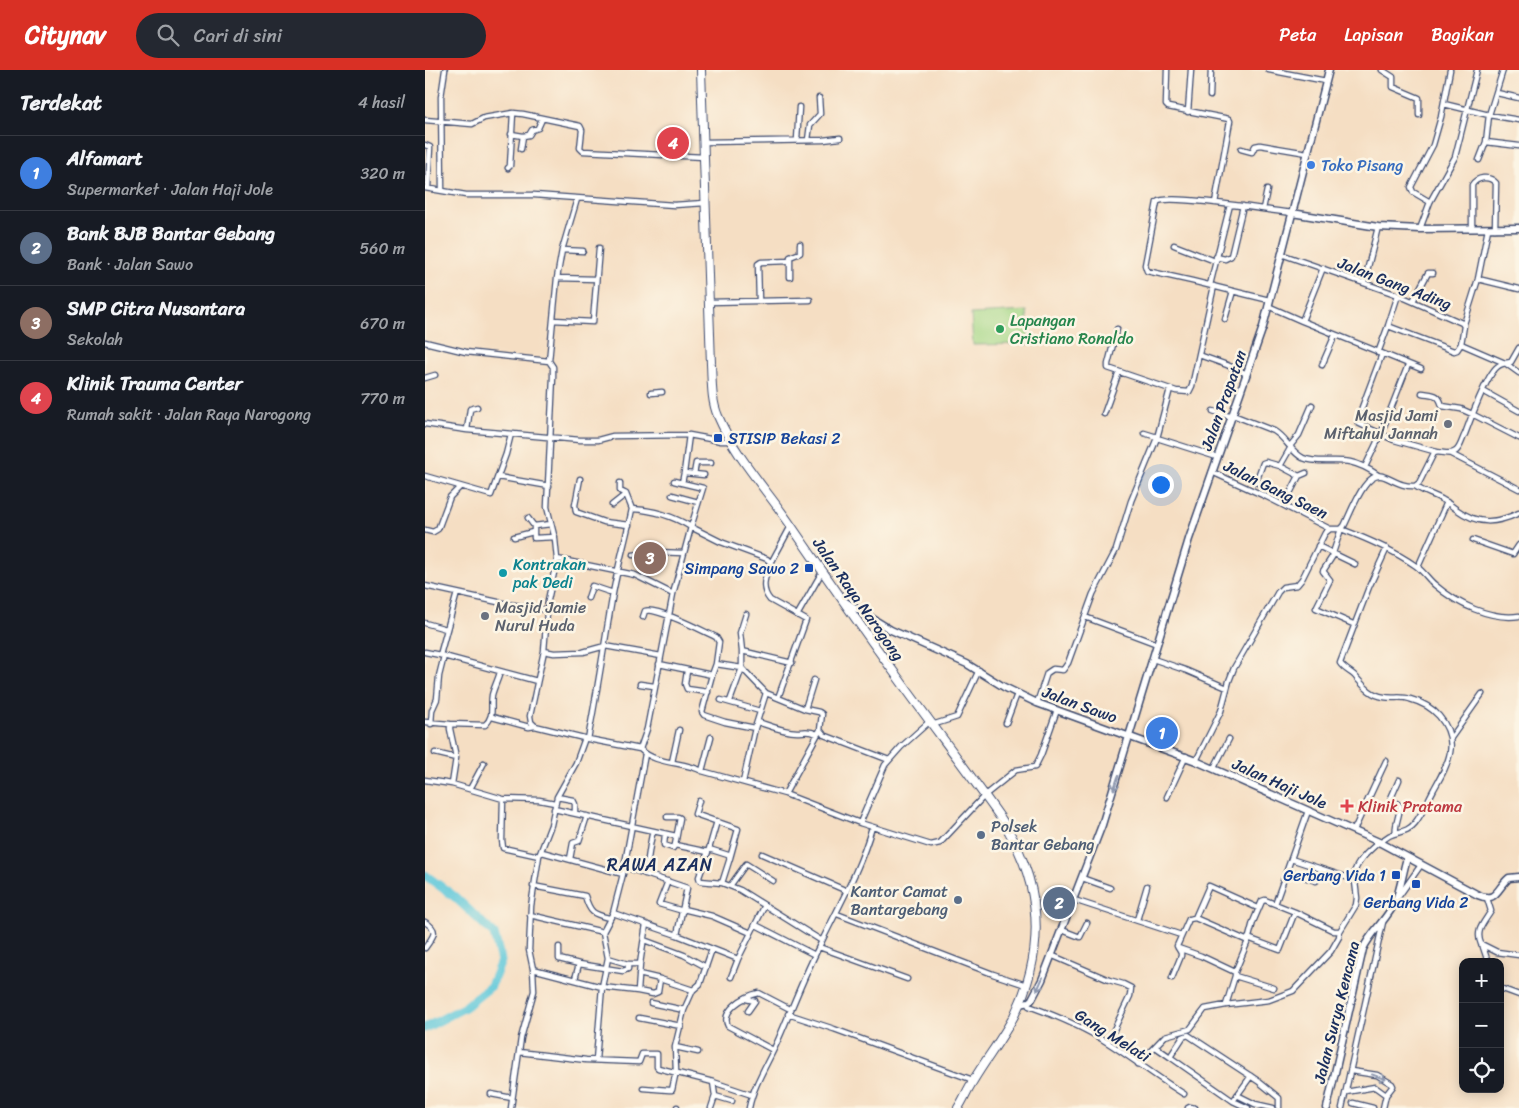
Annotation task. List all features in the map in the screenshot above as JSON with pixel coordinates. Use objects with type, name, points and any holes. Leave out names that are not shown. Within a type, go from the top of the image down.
[{"type":"main road","name":"Jalan Raya Narogong","points":[[701,70],[712,389],[717,415],[730,441],[744,462],[791,525],[822,572],[931,723],[985,795],[1013,838],[1022,858],[1033,895],[1036,936],[1023,1003],[992,1054],[973,1080],[959,1108]]},
{"type":"main road","name":"Jalan Prapatan","points":[[1129,736],[1189,539],[1263,327],[1329,70]]},
{"type":"main road","points":[[1292,213],[1378,226],[1420,229],[1519,228]]},
{"type":"main road","name":"Jalan Sawo","points":[[842,600],[891,630],[979,670],[1017,694],[1129,736],[1102,825],[1074,900],[1035,994],[1023,1003]]},
{"type":"main road","name":"Jalan Haji Jole","points":[[1129,736],[1186,756],[1354,830],[1487,898]]},
{"type":"main road","name":"Jalan Surya Kencana","points":[[1327,1108],[1363,949],[1369,937],[1396,900],[1407,858]]},
{"type":"main road","points":[[1487,898],[1493,897],[1509,878],[1519,877]]},
{"type":"street","points":[[442,190],[443,121],[441,97],[445,70]]},
{"type":"street","points":[[1167,70],[1167,106],[1188,112],[1226,118],[1230,121],[1215,203]]},
{"type":"street","points":[[1188,112],[1191,70]]},
{"type":"street","points":[[1211,70],[1211,96]]},
{"type":"street","points":[[1269,70],[1326,81]]},
{"type":"street","points":[[1382,70],[1393,77],[1393,87],[1419,98],[1419,115]]},
{"type":"street","points":[[1445,70],[1449,76]]},
{"type":"street","points":[[1430,202],[1413,192],[1411,187],[1433,145],[1444,104],[1450,70]]},
{"type":"street","points":[[1420,229],[1430,202],[1455,157],[1477,70]]},
{"type":"street","points":[[1479,160],[1486,142],[1489,115],[1503,70]]},
{"type":"street","points":[[1497,92],[1519,98]]},
{"type":"street","points":[[809,140],[810,126],[820,114],[819,98]]},
{"type":"street","points":[[1444,104],[1519,120]]},
{"type":"street","points":[[797,140],[799,107]]},
{"type":"street","points":[[508,168],[510,166],[513,113]]},
{"type":"street","points":[[425,120],[472,124],[484,118],[513,113],[523,114],[579,126],[582,130],[580,148],[583,151],[704,157]]},
{"type":"street","points":[[511,134],[529,135],[538,128],[542,119]]},
{"type":"street","points":[[521,149],[523,136]]},
{"type":"street","points":[[704,142],[840,138]]},
{"type":"street","points":[[1486,142],[1519,146]]},
{"type":"street","points":[[425,145],[430,147],[427,188],[457,194],[534,195],[674,205],[705,203]]},
{"type":"street","points":[[1241,149],[1252,152],[1255,146],[1260,145],[1307,152]]},
{"type":"street","points":[[1464,324],[1491,229],[1496,182],[1488,178],[1479,178],[1472,185],[1472,228]]},
{"type":"street","points":[[1263,209],[1267,190]]},
{"type":"street","points":[[535,726],[530,718],[544,650],[548,610],[557,559],[555,537],[547,507],[553,367],[549,361],[557,278],[562,250],[577,199]]},
{"type":"street","points":[[1292,213],[1215,203],[1165,199],[1158,201],[1145,266],[1148,272],[1212,285],[1269,303],[1301,321],[1421,369]]},
{"type":"street","points":[[1117,329],[1107,366],[1110,369],[1170,389],[1182,392],[1190,391],[1199,355],[1216,259],[1230,205]]},
{"type":"street","points":[[1174,245],[1216,259],[1225,259],[1231,256],[1243,206]]},
{"type":"street","points":[[1364,283],[1378,226]]},
{"type":"street","points":[[790,277],[791,256],[800,252],[800,244]]},
{"type":"street","points":[[553,320],[593,322],[599,248]]},
{"type":"street","points":[[562,250],[583,251]]},
{"type":"street","name":"Jalan Gang Ading","points":[[1281,254],[1398,295],[1464,324],[1461,344]]},
{"type":"street","points":[[759,301],[758,264],[761,262],[790,261]]},
{"type":"street","points":[[1301,321],[1323,268]]},
{"type":"street","points":[[1413,301],[1428,273],[1433,273]]},
{"type":"street","points":[[557,278],[596,279]]},
{"type":"street","points":[[1478,279],[1519,289]]},
{"type":"street","points":[[1225,319],[1233,291]]},
{"type":"street","points":[[1361,410],[1398,295]]},
{"type":"street","points":[[709,302],[810,300]]},
{"type":"street","points":[[1388,326],[1455,351],[1461,344],[1505,363],[1519,372]]},
{"type":"street","points":[[1322,365],[1335,335]]},
{"type":"street","points":[[425,342],[466,352],[549,361]]},
{"type":"street","points":[[1451,454],[1459,448],[1472,414],[1496,367],[1511,362],[1519,348]]},
{"type":"street","points":[[1199,355],[1247,374]]},
{"type":"street","points":[[1365,467],[1381,434],[1408,365]]},
{"type":"street","points":[[1104,414],[1119,372]]},
{"type":"street","points":[[425,378],[435,375]]},
{"type":"street","points":[[1037,703],[1047,673],[1053,669],[1063,670],[1065,668],[1093,594],[1116,550],[1131,500],[1157,438],[1170,389]]},
{"type":"street","points":[[651,393],[662,392]]},
{"type":"street","points":[[1483,392],[1519,411]]},
{"type":"street","points":[[1422,393],[1438,396],[1442,406],[1461,409],[1519,438]]},
{"type":"street","points":[[1280,466],[1299,435],[1313,405]]},
{"type":"street","points":[[467,430],[470,409],[477,408]]},
{"type":"street","points":[[1213,410],[1274,431],[1297,455],[1313,461],[1348,462],[1365,467],[1400,485],[1415,486],[1447,502],[1464,514],[1489,522],[1501,521],[1519,514]]},
{"type":"street","points":[[1358,423],[1394,440],[1451,454],[1519,488]]},
{"type":"street","points":[[425,424],[551,438],[593,440],[613,436],[689,435],[730,441]]},
{"type":"street","points":[[425,476],[490,495],[498,477],[511,434]]},
{"type":"street","points":[[1144,434],[1217,457]]},
{"type":"street","points":[[682,483],[689,435]]},
{"type":"street","points":[[1415,486],[1419,483],[1431,457],[1437,452]]},
{"type":"street","points":[[694,474],[696,462],[711,463]]},
{"type":"street","points":[[1299,476],[1269,462],[1263,463],[1256,482],[1287,497],[1299,476],[1305,473]]},
{"type":"street","name":"Jalan Gang Saen","points":[[1212,472],[1235,481],[1330,529]]},
{"type":"street","points":[[684,473],[704,475]]},
{"type":"street","points":[[1353,624],[1316,608],[1330,580],[1323,571],[1334,553],[1341,529],[1369,479],[1378,475]]},
{"type":"street","points":[[498,477],[549,486]]},
{"type":"street","points":[[580,479],[575,505],[576,512],[604,522],[629,525]]},
{"type":"street","points":[[640,749],[647,729],[673,594],[683,553],[703,488],[674,481]]},
{"type":"street","points":[[511,1108],[519,1052],[533,996],[533,968],[529,950],[533,886],[551,825],[556,800],[586,738],[605,646],[613,593],[632,509],[626,494],[620,491],[620,483]]},
{"type":"street","points":[[425,530],[433,532],[438,529],[450,497],[460,487]]},
{"type":"street","points":[[612,505],[626,494]]},
{"type":"street","points":[[672,495],[698,502]]},
{"type":"street","points":[[1418,567],[1447,502]]},
{"type":"street","points":[[632,509],[644,510],[678,519],[721,542],[767,559],[771,563]]},
{"type":"street","points":[[528,518],[534,529],[534,538],[555,537]]},
{"type":"street","points":[[514,537],[551,524]]},
{"type":"street","points":[[778,698],[806,620],[770,600],[764,590],[765,577],[791,525]]},
{"type":"street","points":[[1196,761],[1221,711],[1234,668],[1242,654],[1278,592],[1283,587],[1297,585],[1302,579],[1325,533],[1330,529],[1341,529],[1387,548],[1418,567],[1435,585],[1468,607],[1504,616],[1519,616]]},
{"type":"street","points":[[1473,540],[1513,554],[1519,546]]},
{"type":"street","points":[[1318,546],[1355,564]]},
{"type":"street","points":[[1138,1064],[1165,1036],[1190,1028],[1205,1010],[1226,1004],[1269,1000],[1293,991],[1331,951],[1357,902],[1355,868],[1363,857],[1385,837],[1410,828],[1421,814],[1447,763],[1451,738],[1443,721],[1430,708],[1405,697],[1385,698],[1374,694],[1341,666],[1340,658],[1353,624],[1387,548]]},
{"type":"street","points":[[633,555],[656,552],[683,553]]},
{"type":"street","points":[[557,559],[635,575],[673,594]]},
{"type":"street","points":[[797,614],[822,572]]},
{"type":"street","points":[[425,586],[507,604],[548,610]]},
{"type":"street","points":[[589,598],[592,586],[613,593]]},
{"type":"street","points":[[431,724],[432,710],[437,699],[446,629],[457,593]]},
{"type":"street","points":[[643,617],[645,611],[648,610],[669,616],[718,639],[716,664],[702,712],[725,722],[755,728]]},
{"type":"street","points":[[730,701],[742,668],[740,633],[746,614]]},
{"type":"street","points":[[1085,617],[1157,644]]},
{"type":"street","points":[[425,623],[446,629]]},
{"type":"street","points":[[544,650],[583,652],[605,646],[661,656]]},
{"type":"street","points":[[742,651],[791,663]]},
{"type":"street","points":[[425,652],[537,681]]},
{"type":"street","points":[[1153,659],[1227,688]]},
{"type":"street","points":[[659,664],[712,675]]},
{"type":"street","points":[[716,664],[742,668],[766,693],[822,714],[819,732],[785,794]]},
{"type":"street","points":[[860,823],[882,770],[889,760],[931,723],[957,717],[979,670]]},
{"type":"street","points":[[687,671],[685,684],[687,689],[708,692]]},
{"type":"street","points":[[425,722],[431,724],[485,725],[492,717],[492,697],[500,672]]},
{"type":"street","points":[[805,709],[814,680]]},
{"type":"street","points":[[640,684],[654,686]]},
{"type":"street","points":[[743,782],[755,728],[766,693]]},
{"type":"street","points":[[1006,723],[1017,694]]},
{"type":"street","points":[[1451,738],[1481,694]]},
{"type":"street","points":[[721,700],[760,711]]},
{"type":"street","points":[[492,717],[529,727],[535,726],[640,749],[645,754],[785,794],[860,823],[936,845],[985,795],[1016,770],[1033,768],[1037,765],[1057,710]]},
{"type":"street","points":[[758,722],[798,732],[807,730],[819,732],[889,760]]},
{"type":"street","points":[[450,724],[457,760],[452,784]]},
{"type":"street","points":[[672,762],[679,730]]},
{"type":"street","points":[[703,771],[711,737]]},
{"type":"street","points":[[1214,768],[1229,739]]},
{"type":"street","points":[[435,753],[456,758]]},
{"type":"street","points":[[596,1060],[602,987],[608,958],[603,932],[613,913],[625,867],[645,754]]},
{"type":"street","points":[[1167,797],[1186,756]]},
{"type":"street","points":[[1354,830],[1386,761]]},
{"type":"street","points":[[470,789],[484,763]]},
{"type":"street","points":[[425,780],[452,784],[503,799],[573,800],[580,802]]},
{"type":"street","points":[[1396,833],[1400,807],[1391,798],[1399,780]]},
{"type":"street","points":[[503,799],[503,848],[570,859],[623,874]]},
{"type":"street","points":[[573,800],[575,813]]},
{"type":"street","points":[[699,801],[695,814],[738,829],[722,883]]},
{"type":"street","points":[[554,809],[676,836]]},
{"type":"street","points":[[1275,904],[1308,811]]},
{"type":"street","points":[[570,859],[573,843],[579,841],[587,816]]},
{"type":"street","points":[[667,817],[680,818],[675,845]]},
{"type":"street","points":[[717,822],[699,879],[704,882],[722,883],[740,890],[822,941]]},
{"type":"street","points":[[749,1108],[752,1095],[789,1011],[815,955],[837,914],[863,856],[872,827]]},
{"type":"street","points":[[645,874],[650,858],[650,842],[653,831]]},
{"type":"street","points":[[665,834],[664,845],[673,848],[675,845],[726,854],[730,858]]},
{"type":"street","points":[[762,854],[847,891]]},
{"type":"street","points":[[1291,859],[1355,880]]},
{"type":"street","points":[[730,886],[746,864],[773,882]]},
{"type":"street","name":"Jalan Surya Kencana","points":[[1396,900],[1421,865]]},
{"type":"street","points":[[625,867],[687,888],[677,935]]},
{"type":"street","points":[[1287,871],[1317,881]]},
{"type":"street","points":[[1082,878],[1110,888]]},
{"type":"street","points":[[668,880],[659,904],[712,916],[751,933]]},
{"type":"street","points":[[533,886],[585,896],[594,914],[609,918]]},
{"type":"street","points":[[1137,920],[1147,886]]},
{"type":"street","points":[[1195,918],[1207,886],[1258,908]]},
{"type":"street","points":[[1487,898],[1491,911],[1478,932],[1478,936],[1488,958]]},
{"type":"street","points":[[1074,900],[1181,935]]},
{"type":"street","points":[[1226,1004],[1262,901],[1265,900],[1295,912],[1334,931],[1340,931]]},
{"type":"street","points":[[731,977],[737,959],[765,907]]},
{"type":"street","points":[[1172,978],[1181,956],[1177,946],[1191,918],[1280,950],[1295,912]]},
{"type":"street","points":[[613,913],[677,935],[737,959]]},
{"type":"street","points":[[837,914],[993,974],[1027,985]]},
{"type":"street","points":[[530,916],[603,932]]},
{"type":"street","points":[[1343,1108],[1384,918]]},
{"type":"street","points":[[425,922],[433,927],[434,931],[425,948]]},
{"type":"street","points":[[1062,930],[1080,937],[1087,923]]},
{"type":"street","points":[[638,990],[646,924]]},
{"type":"street","points":[[756,925],[815,955]]},
{"type":"street","points":[[644,940],[684,955],[706,967]]},
{"type":"street","points":[[1483,946],[1497,952],[1519,954]]},
{"type":"street","points":[[559,947],[559,959],[579,964],[626,971],[628,964]]},
{"type":"street","points":[[819,947],[907,979]]},
{"type":"street","points":[[1178,948],[1201,956],[1235,974],[1274,988]]},
{"type":"street","points":[[643,1088],[672,1090],[676,1072],[675,1048],[684,1010],[693,990],[699,984],[712,949]]},
{"type":"street","points":[[1051,955],[1131,988],[1130,996],[1109,1040]]},
{"type":"street","points":[[608,958],[628,964],[640,964]]},
{"type":"street","points":[[575,980],[579,964]]},
{"type":"street","points":[[533,968],[602,987],[638,990],[653,994],[656,994],[660,980]]},
{"type":"street","points":[[639,974],[693,990]]},
{"type":"street","points":[[1504,989],[1519,995]]},
{"type":"street","points":[[773,1050],[728,1026],[726,1024],[730,1009],[755,994],[763,994],[789,1011],[973,1080]]},
{"type":"street","points":[[745,999],[755,1001],[748,1011]]},
{"type":"street","points":[[651,1003],[684,1010]]},
{"type":"street","name":"Gang Melati","points":[[1023,1003],[1067,1021],[1109,1043],[1184,1094]]},
{"type":"street","points":[[639,1018],[681,1026]]},
{"type":"street","points":[[1170,1057],[1183,1037],[1188,1035],[1251,1076],[1279,1098],[1279,1108]]},
{"type":"street","points":[[675,1048],[698,1052]]},
{"type":"street","points":[[1157,1048],[1233,1101],[1248,1108]]},
{"type":"street","points":[[519,1052],[596,1060],[639,1062],[642,1054],[657,1054],[657,1068],[713,1082],[752,1095]]},
{"type":"street","points":[[1351,1071],[1382,1076],[1393,1085],[1386,1095],[1383,1108]]},
{"type":"street","points":[[1233,1101],[1251,1076]]},
{"type":"street","points":[[711,1108],[715,1096],[713,1082]]},
{"type":"street","points":[[1346,1092],[1375,1087],[1386,1095]]},
{"type":"street","points":[[491,1094],[512,1098]]},
{"type":"street","points":[[1237,1095],[1255,1104],[1273,1108]]},
{"type":"street","points":[[715,1096],[732,1101]]},
{"type":"street","points":[[1353,1103],[1373,1108]]},
{"type":"street","points":[[1188,1108],[1195,1108]]},
{"type":"green space","name":"Lapangan Cristiano Ronaldo","points":[[1027,311],[1029,344],[973,345],[971,314]]},
{"type":"waterway","points":[[425,875],[455,897],[494,934],[501,961],[491,986],[465,1007],[425,1028]]},
{"type":"place","name":"Klinik Trauma Center","points":[[673,143]]},
{"type":"place","name":"Toko Pisang","points":[[1311,165]]},
{"type":"place","name":"Lapangan Cristiano Ronaldo","points":[[1000,329]]},
{"type":"place","name":"Masjid Jami Miftahul Jannah","points":[[1448,424]]},
{"type":"place","name":"STISIP Bekasi 2","points":[[718,438]]},
{"type":"place","name":"SMP Citra Nusantara","points":[[650,558]]},
{"type":"place","name":"Simpang Sawo 2","points":[[809,568]]},
{"type":"place","name":"Kontrakan pak Dedi","points":[[503,573]]},
{"type":"place","name":"Masjid Jamie Nurul Huda","points":[[485,616]]},
{"type":"place","name":"Alfamart","points":[[1162,733]]},
{"type":"place","name":"Klinik Pratama","points":[[1347,806]]},
{"type":"place","name":"Polsek Bantar Gebang","points":[[981,835]]},
{"type":"place","name":"Gerbang Vida 1","points":[[1396,875]]},
{"type":"place","name":"Gerbang Vida 2","points":[[1416,884]]},
{"type":"place","name":"Kantor Camat Bantargebang","points":[[958,900]]},
{"type":"place","name":"Bank BJB Bantar Gebang","points":[[1059,903]]},
{"type":"district","name":"RAWA AZAN","points":[[660,865]]}]
